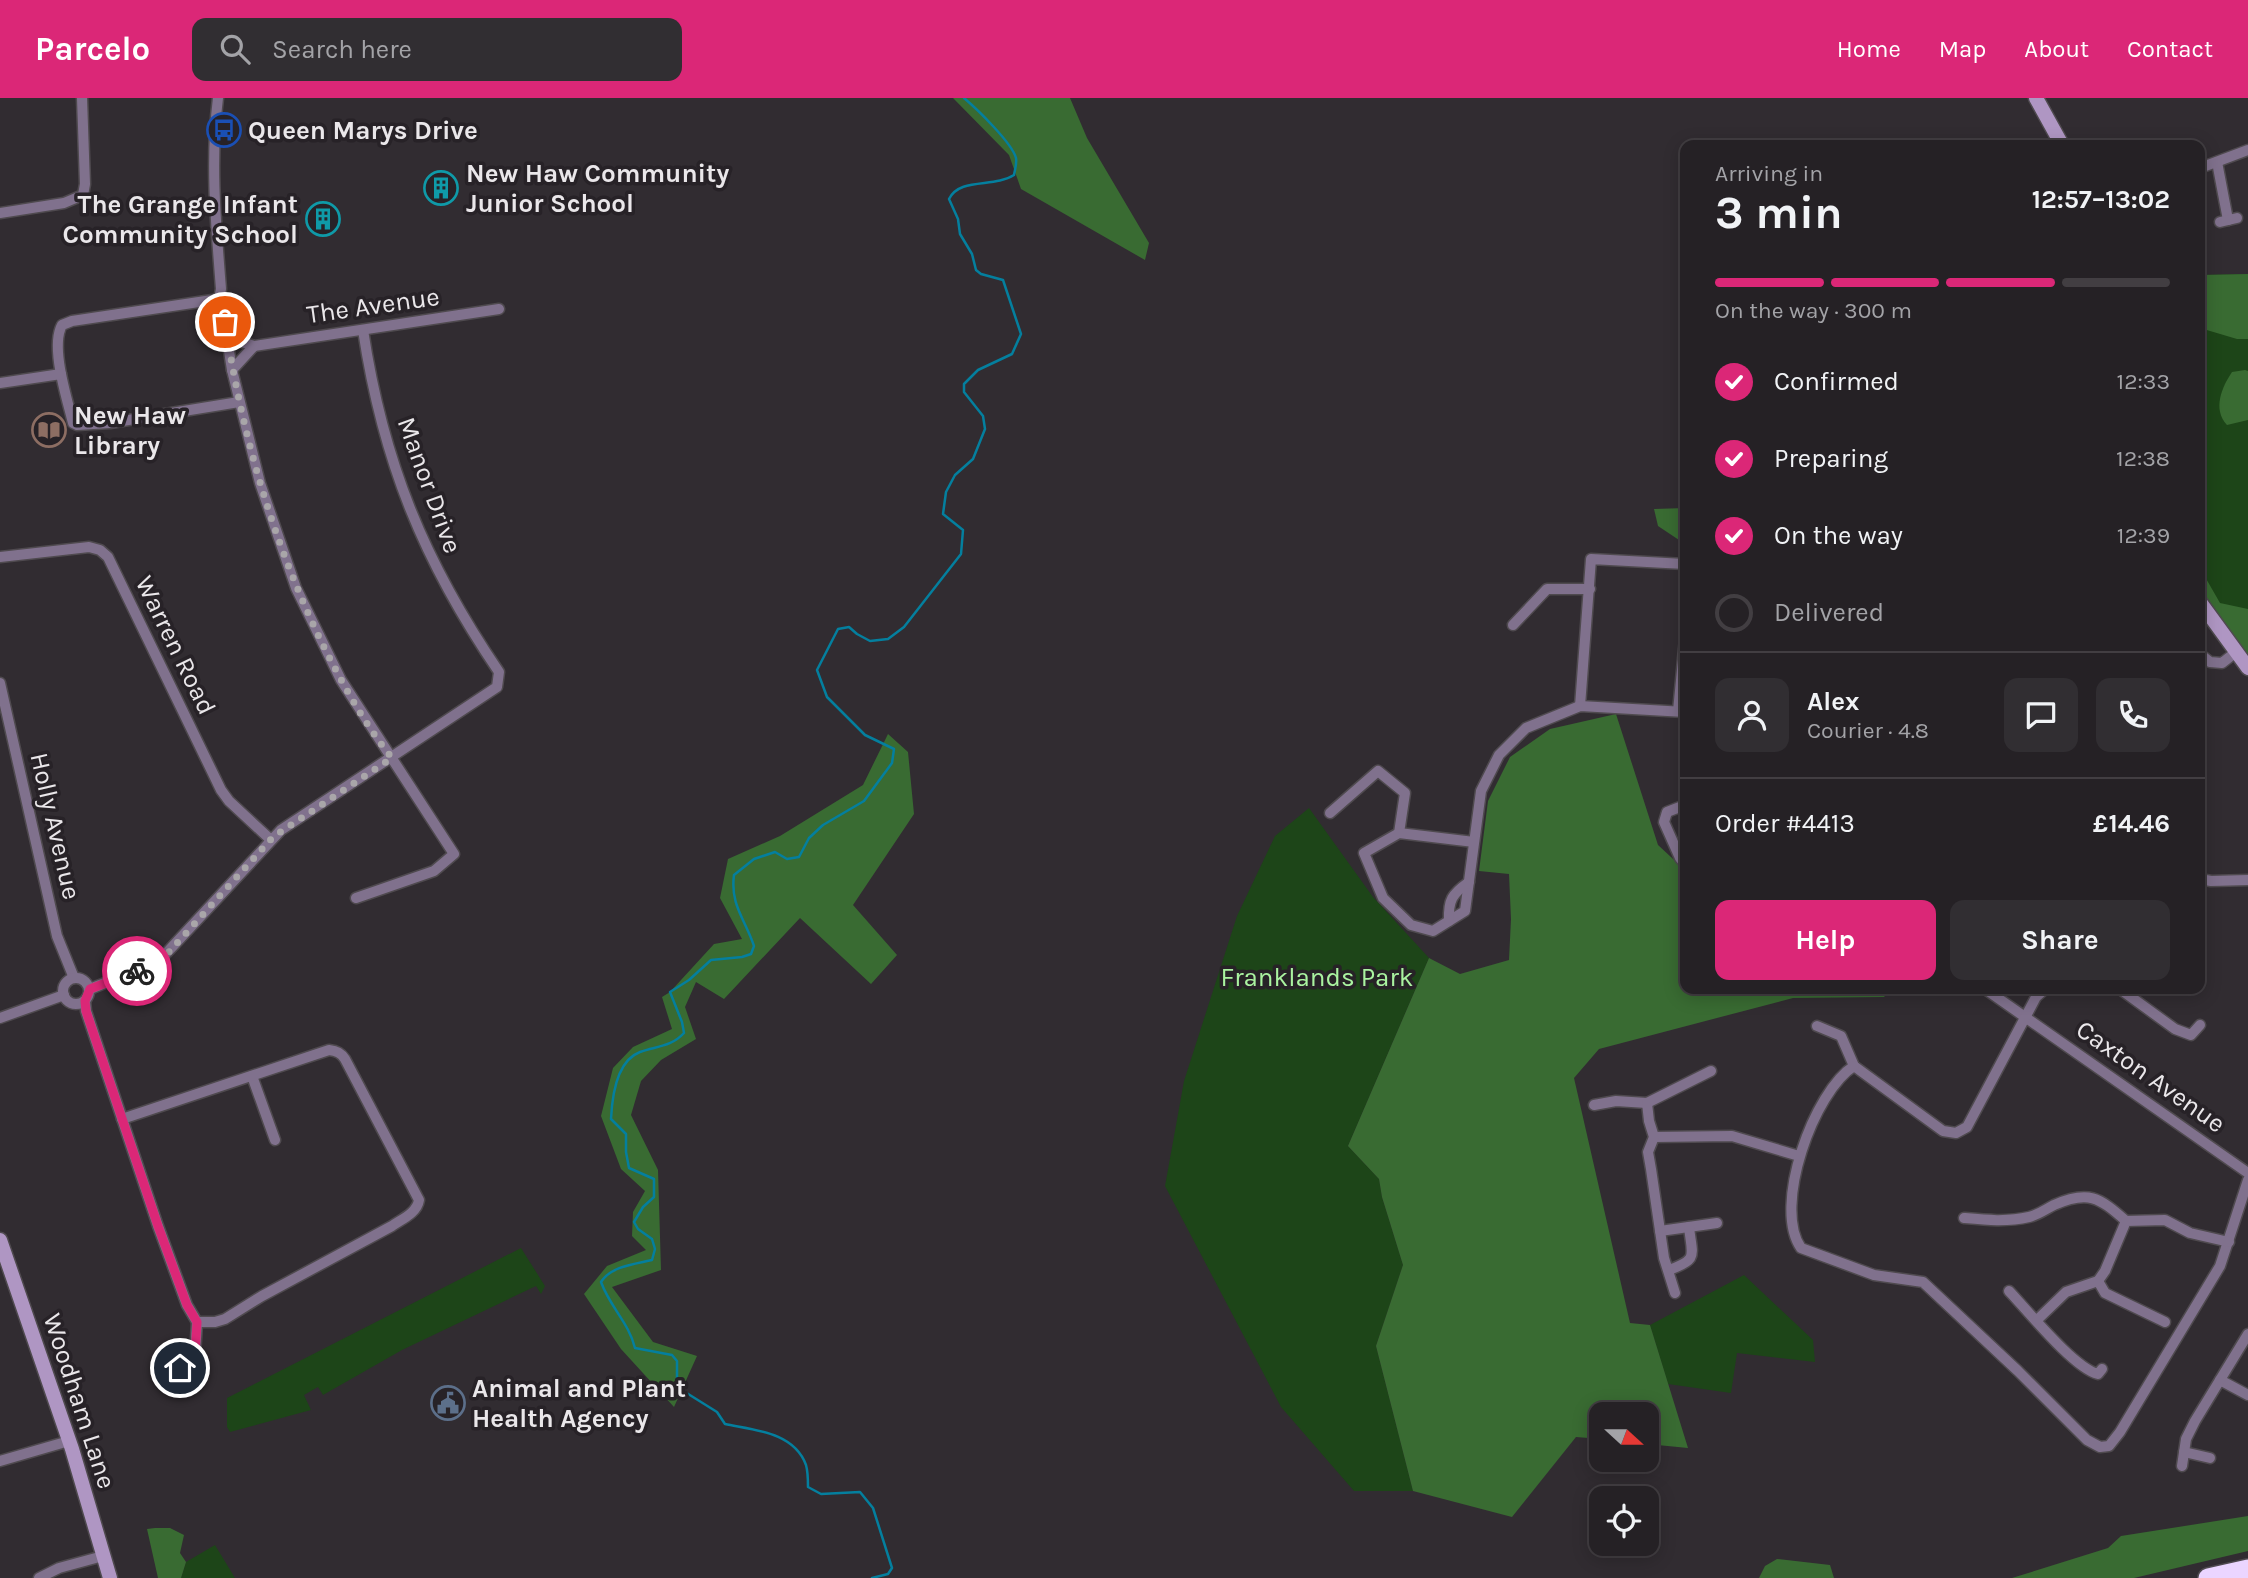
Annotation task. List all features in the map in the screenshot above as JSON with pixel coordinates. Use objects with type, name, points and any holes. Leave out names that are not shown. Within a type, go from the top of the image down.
[{"type":"highway","points":[[2208,1578],[2248,1569]]},
{"type":"main road","points":[[2040,99],[2060,140]]},
{"type":"main road","points":[[2205,615],[2248,668]]},
{"type":"main road","name":"Woodham Lane","points":[[0,1240],[4,1263],[69,1441],[110,1578]]},
{"type":"street","points":[[0,213],[64,203],[83,195],[85,184],[82,98]]},
{"type":"street","points":[[218,98],[214,187],[221,289],[219,299],[239,402],[260,483],[296,588],[341,680],[454,854],[434,871],[356,898]]},
{"type":"street","points":[[2205,166],[2248,150]]},
{"type":"street","points":[[2217,162],[2228,220]]},
{"type":"street","points":[[219,299],[62,324],[58,332],[61,374],[72,423],[77,425],[110,423],[239,402]]},
{"type":"street","name":"The Avenue","points":[[227,337],[254,346],[499,309]]},
{"type":"street","name":"Manor Drive","points":[[363,330],[378,410],[412,517],[453,600],[499,672],[499,682],[491,692],[392,758]]},
{"type":"street","points":[[232,370],[254,346]]},
{"type":"street","points":[[0,383],[61,374]]},
{"type":"street","name":"Warren Road","points":[[0,556],[89,547],[100,550],[108,557],[221,790],[229,801],[271,840]]},
{"type":"street","points":[[1580,706],[1591,559],[1680,564]]},
{"type":"street","points":[[1513,625],[1547,589],[1590,589]]},
{"type":"street","points":[[2205,658],[2210,662],[2222,663],[2236,652]]},
{"type":"street","name":"Holly Avenue","points":[[0,683],[57,936],[74,978]]},
{"type":"street","points":[[1474,842],[1399,834],[1364,853],[1383,898],[1411,925],[1433,931],[1465,911],[1481,790],[1499,755],[1526,728],[1580,706],[1680,711]]},
{"type":"street","points":[[164,1374],[182,1373],[190,1365],[195,1356],[197,1322],[187,1305],[122,1119],[85,1001],[90,989],[159,961],[271,840],[293,822],[392,758]]},
{"type":"street","points":[[1330,813],[1378,771],[1405,793],[1399,834]]},
{"type":"street","points":[[1680,807],[1667,812],[1664,822],[1680,857]]},
{"type":"street","points":[[2205,880],[2248,880]]},
{"type":"street","points":[[1449,921],[1448,910],[1453,893],[1469,882]]},
{"type":"street","points":[[64,995],[66,983],[74,978],[82,979],[90,989]]},
{"type":"street","name":"Caxton Avenue","points":[[1992,994],[2248,1173]]},
{"type":"street","points":[[1817,1026],[1841,1035],[1854,1066],[1943,1131],[1956,1133],[1967,1127],[2039,994]]},
{"type":"street","points":[[2127,994],[2175,1029],[2191,1035],[2200,1025]]},
{"type":"street","points":[[64,995],[73,1004],[85,1001]]},
{"type":"street","points":[[0,1018],[64,995]]},
{"type":"street","points":[[122,1119],[329,1050],[340,1053],[419,1199],[418,1205],[410,1214],[391,1226],[225,1319],[197,1322]]},
{"type":"street","points":[[1854,1066],[1846,1072],[1830,1094],[1809,1128],[1799,1156],[1793,1210],[1796,1241],[1801,1248],[1874,1275],[1923,1282],[2018,1370],[2087,1440],[2100,1447],[2109,1446],[2143,1397],[2216,1274],[2248,1180]]},
{"type":"street","points":[[1594,1105],[1616,1101],[1647,1103],[1711,1072]]},
{"type":"street","points":[[252,1076],[275,1141]]},
{"type":"street","points":[[1647,1103],[1654,1137],[1648,1152],[1664,1258],[1675,1293]]},
{"type":"street","points":[[1654,1137],[1732,1136],[1799,1156]]},
{"type":"street","points":[[1964,1217],[1999,1221],[2031,1216],[2077,1196],[2088,1196],[2106,1203],[2126,1221],[2165,1220],[2190,1233],[2229,1242]]},
{"type":"street","points":[[2037,1320],[2066,1292],[2098,1281],[2110,1262],[2126,1221]]},
{"type":"street","points":[[1660,1231],[1717,1223]]},
{"type":"street","points":[[1669,1270],[1689,1262],[1692,1257],[1689,1227]]},
{"type":"street","points":[[2098,1281],[2105,1293],[2165,1322]]},
{"type":"street","points":[[2009,1291],[2076,1361],[2092,1373],[2098,1374],[2102,1369]]},
{"type":"street","points":[[2182,1466],[2186,1439],[2195,1421],[2248,1334]]},
{"type":"street","points":[[2220,1380],[2248,1395]]},
{"type":"street","points":[[0,1461],[69,1441]]},
{"type":"street","points":[[2184,1452],[2210,1458]]},
{"type":"street","points":[[38,1578],[59,1568],[103,1556]]},
{"type":"green space","points":[[953,98],[1070,98],[1087,138],[1149,243],[1145,260],[1021,189],[1009,155]]},
{"type":"green space","points":[[2248,274],[2248,657],[2205,598],[2205,275]]},
{"type":"green space","points":[[2248,274],[2248,339],[2237,339],[2205,329],[2205,275]]},
{"type":"green space","points":[[2248,371],[2248,420],[2227,425],[2220,412],[2222,391],[2232,372]]},
{"type":"green space","points":[[1680,508],[1680,541],[1658,526],[1654,509]]},
{"type":"green space","points":[[2205,577],[2220,603],[2248,609],[2248,657],[2205,598]]},
{"type":"green space","points":[[1616,714],[1658,845],[1680,865],[1680,994],[1887,994],[1884,997],[1793,998],[1599,1049],[1574,1078],[1630,1323],[1650,1325],[1688,1448],[1659,1445],[1659,1402],[1589,1402],[1589,1438],[1576,1437],[1512,1517],[1413,1491],[1376,1346],[1403,1265],[1379,1179],[1348,1146],[1429,958],[1460,974],[1509,960],[1509,874],[1479,871],[1488,801],[1510,757],[1550,729]]},
{"type":"green space","points":[[888,734],[908,752],[914,814],[853,905],[897,955],[871,984],[800,918],[724,999],[696,982],[685,1007],[696,1039],[661,1060],[641,1081],[631,1115],[658,1170],[661,1270],[612,1287],[653,1342],[697,1356],[674,1407],[621,1349],[584,1294],[607,1266],[646,1250],[632,1236],[633,1212],[645,1191],[621,1169],[601,1116],[613,1068],[633,1047],[672,1029],[662,997],[670,992],[714,944],[742,939],[720,898],[728,859],[780,836],[863,785]]},
{"type":"green space","name":"Franklands Park","points":[[1309,808],[1373,897],[1429,958],[1348,1146],[1379,1179],[1403,1265],[1376,1346],[1413,1491],[1354,1491],[1281,1407],[1165,1186],[1184,1081],[1237,916],[1275,836]]},
{"type":"green space","points":[[521,1248],[545,1286],[541,1294],[536,1286],[402,1350],[323,1395],[318,1387],[304,1395],[311,1410],[230,1432],[227,1427],[227,1398]]},
{"type":"green space","points":[[1744,1275],[1813,1340],[1815,1362],[1737,1353],[1731,1393],[1668,1384],[1650,1325]]},
{"type":"green space","points":[[2248,1516],[2248,1551],[2134,1578],[2012,1578],[2108,1548],[2121,1536]]},
{"type":"green space","points":[[170,1528],[184,1535],[180,1553],[186,1562],[181,1578],[158,1578],[147,1529]]},
{"type":"green space","points":[[215,1545],[235,1578],[181,1578],[186,1562]]},
{"type":"green space","points":[[1777,1559],[1830,1565],[1834,1578],[1759,1578],[1765,1566]]},
{"type":"waterway","points":[[872,1578],[888,1574],[892,1568],[873,1508],[860,1492],[821,1494],[808,1487],[806,1465],[792,1446],[772,1434],[725,1424],[717,1412],[677,1387],[677,1361],[672,1355],[635,1348],[601,1282],[617,1269],[652,1260],[655,1249],[652,1239],[638,1229],[634,1222],[643,1207],[654,1197],[654,1179],[629,1168],[626,1134],[611,1119],[614,1091],[625,1063],[640,1052],[669,1044],[684,1033],[670,992],[689,980],[711,960],[751,954],[754,946],[736,904],[734,875],[754,859],[775,852],[787,859],[799,857],[809,838],[823,825],[864,801],[892,763],[894,749],[865,735],[827,697],[817,670],[838,629],[849,627],[870,641],[888,639],[904,627],[961,554],[963,530],[943,514],[946,492],[955,475],[973,459],[985,429],[983,416],[964,392],[964,384],[978,370],[1012,354],[1021,334],[1003,280],[976,270],[972,254],[960,234],[958,219],[949,199],[954,192],[969,185],[997,181],[1014,175],[1016,164],[1013,152],[1001,135],[964,98]]},
{"type":"way so far","points":[[137,971],[149,967],[168,953],[281,830],[392,758],[341,680],[296,588],[260,483],[232,370],[225,322]]},
{"type":"place","name":"Queen Marys Drive","points":[[224,130]]},
{"type":"place","name":"New Haw Community Junior School","points":[[441,188]]},
{"type":"place","name":"The Grange Infant Community School","points":[[323,219]]},
{"type":"place","name":"New Haw Library","points":[[49,430]]},
{"type":"place","name":"Animal and Plant Health Agency","points":[[448,1403]]},
{"type":"route","points":[[137,971],[90,989],[85,1001],[86,1011],[158,1226],[187,1305],[197,1322],[195,1356],[190,1365],[180,1368]]}]
